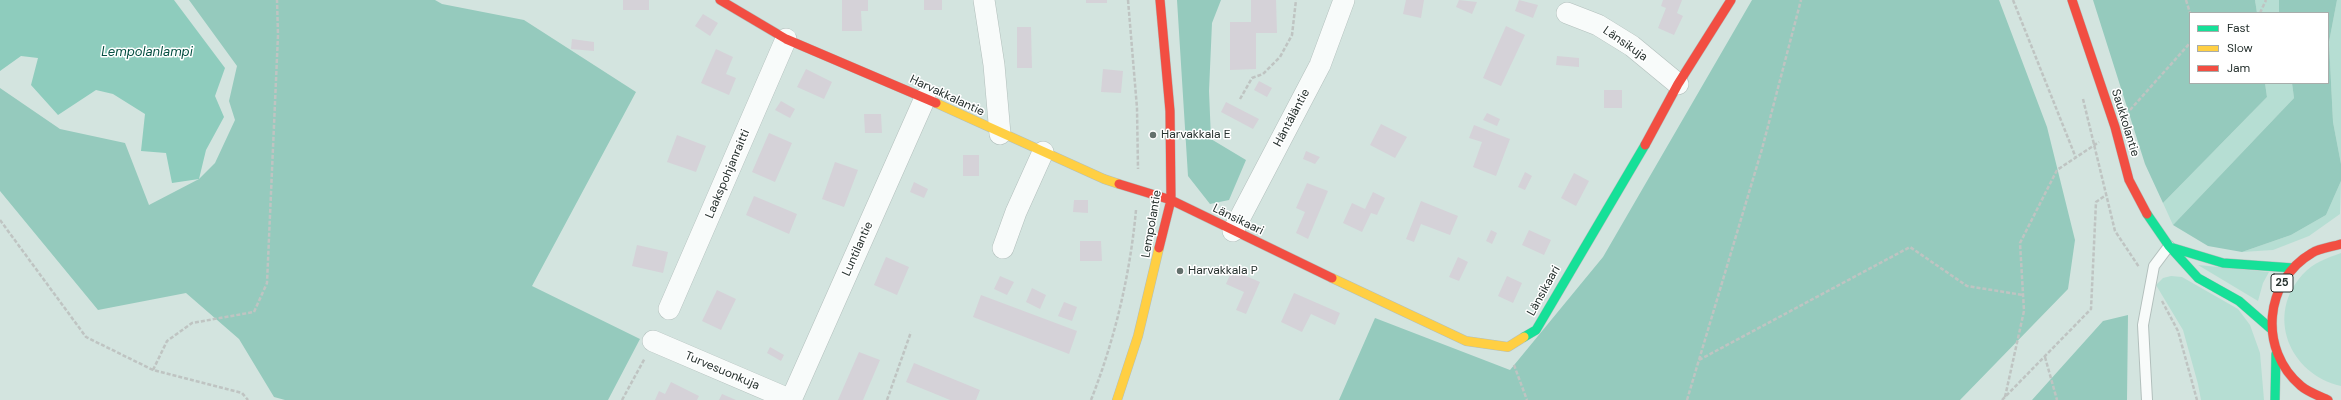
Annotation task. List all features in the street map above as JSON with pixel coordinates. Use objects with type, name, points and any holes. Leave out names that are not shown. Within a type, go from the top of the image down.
[{"type":"main road","name":"Harvakkalantie","points":[[720,0],[786,39],[925,98],[1000,134],[1104,179],[1171,200]]},
{"type":"main road","name":"Lempolantie","points":[[1117,400],[1138,336],[1171,200],[1170,111],[1160,0]]},
{"type":"main road","name":"Länsikaari","points":[[1171,200],[1233,231],[1466,341],[1508,347],[1536,330],[1646,144],[1678,84],[1731,0]]},
{"type":"main road","name":"Saukkolantie","points":[[2072,0],[2115,127],[2129,180],[2150,219],[2169,246],[2198,278],[2239,301],[2270,328]]},
{"type":"main road","name":"25","points":[[2328,400],[2299,385],[2282,366],[2276,354],[2270,328],[2270,315],[2278,290],[2293,268],[2314,252],[2341,244]]},
{"type":"main road","points":[[2169,246],[2223,263],[2293,268]]},
{"type":"main road","name":"25","points":[[2275,400],[2274,374],[2276,354]]},
{"type":"street","points":[[984,0],[994,65],[1000,134]]},
{"type":"street","name":"Häntäläntie","points":[[1233,231],[1320,65],[1344,0]]},
{"type":"street","name":"Länsikuja","points":[[1567,13],[1598,25],[1632,46],[1678,84]]},
{"type":"street","name":"Laakspohjanraitti","points":[[669,309],[786,39]]},
{"type":"street","name":"Luntilantie","points":[[791,400],[925,98]]},
{"type":"street","points":[[1003,248],[1016,212],[1042,152]]},
{"type":"street","name":"Turvesuonkuja","points":[[653,341],[791,400]]},
{"type":"lane","points":[[2147,400],[2143,325],[2154,266],[2169,246]]},
{"type":"path","points":[[153,370],[167,341],[192,323],[254,312],[267,283],[278,35],[277,0]]},
{"type":"path","points":[[1240,99],[1252,78],[1263,74],[1280,57],[1292,35],[1296,0]]},
{"type":"path","points":[[1687,400],[1762,149],[1801,0]]},
{"type":"path","points":[[2013,0],[2076,158]]},
{"type":"path","points":[[2186,0],[2190,12]]},
{"type":"path","points":[[2260,12],[2266,0]]},
{"type":"path","points":[[2005,397],[2024,311],[2020,243],[2058,170],[2094,145],[2115,127],[2189,44]]},
{"type":"path","points":[[2082,94],[2114,231],[2167,308],[2178,332],[2197,400]]},
{"type":"path","points":[[2002,400],[2091,308],[2096,202],[2106,194]]},
{"type":"path","points":[[0,220],[86,337],[153,370],[242,393],[248,400]]},
{"type":"path","points":[[1698,360],[1910,247],[1967,286],[2023,295]]},
{"type":"path","points":[[887,400],[911,332]]},
{"type":"path","points":[[1508,347],[1527,400]]},
{"type":"path","points":[[2045,356],[2057,400]]},
{"type":"shaded area","points":[[189,0],[435,0],[442,4],[524,20],[636,92],[532,286],[640,339],[608,400],[285,400],[274,397],[239,339],[186,293],[98,310],[0,191],[0,88],[60,129],[125,143],[149,205],[199,179],[215,163],[235,120],[229,101],[237,66]]},
{"type":"shaded area","points":[[1177,0],[1221,0],[1212,23],[1209,91],[1211,139],[1246,160],[1229,200],[1210,204],[1188,176]]},
{"type":"shaded area","points":[[1752,0],[1999,0],[2047,127],[2075,240],[2068,289],[1960,400],[1339,400],[1375,318],[1510,370],[1603,257]]},
{"type":"shaded area","points":[[2093,0],[2255,0],[2257,12],[2189,12],[2189,84],[2265,84],[2267,97],[2163,203],[2145,164]]},
{"type":"shaded area","points":[[2255,0],[2279,0],[2279,12],[2257,12]]},
{"type":"shaded area","points":[[2279,0],[2337,0],[2329,42],[2329,12],[2279,12]]},
{"type":"shaded area","points":[[2337,0],[2341,0],[2341,164],[2333,122],[2329,42]]},
{"type":"shaded area","points":[[2329,42],[2333,122],[2341,164],[2341,181],[2326,215],[2291,235],[2242,252],[2208,246],[2173,225],[2294,98],[2292,84],[2329,84]]},
{"type":"shaded area","points":[[2265,84],[2292,84],[2294,98],[2173,225],[2163,203],[2267,97]]},
{"type":"shaded area","points":[[2341,181],[2340,214],[2309,236],[2273,250],[2242,252],[2291,235],[2326,215]]},
{"type":"shaded area","points":[[2341,253],[2341,386],[2323,379],[2308,369],[2296,356],[2288,341],[2285,324],[2286,307],[2292,290],[2303,274],[2325,259]]},
{"type":"shaded area","points":[[2198,265],[2269,272],[2263,283],[2258,301]]},
{"type":"shaded area","points":[[2171,276],[2182,277],[2238,309],[2250,325],[2260,353],[2264,400],[2201,400],[2183,330],[2156,285],[2163,278]]},
{"type":"shaded area","points":[[2128,315],[2127,400],[2032,400],[2103,321]]},
{"type":"water","name":"Lempolanlampi","points":[[0,0],[174,0],[225,68],[215,96],[224,117],[206,150],[199,179],[172,183],[166,153],[141,151],[145,114],[113,94],[96,90],[58,115],[31,85],[38,58],[21,56],[0,71]]},
{"type":"building","points":[[623,0],[649,0],[649,10],[623,10]]},
{"type":"building","points":[[842,0],[868,0],[868,11],[861,11],[862,31],[842,31]]},
{"type":"building","points":[[924,0],[942,0],[942,10],[924,10]]},
{"type":"building","points":[[1086,0],[1107,0],[1107,3],[1086,3]]},
{"type":"building","points":[[1251,0],[1276,0],[1277,33],[1256,33],[1256,69],[1230,70],[1230,22],[1251,22]]},
{"type":"building","points":[[1406,0],[1424,0],[1421,18],[1403,14]]},
{"type":"building","points":[[1459,0],[1477,2],[1472,14],[1456,7]]},
{"type":"building","points":[[1519,0],[1538,5],[1533,18],[1515,11]]},
{"type":"building","points":[[1663,0],[1682,0],[1677,13],[1683,16],[1674,35],[1658,28],[1666,8],[1661,6]]},
{"type":"building","points":[[703,14],[718,23],[710,36],[695,26]]},
{"type":"building","points":[[1506,26],[1525,35],[1501,86],[1483,78]]},
{"type":"building","points":[[1017,27],[1031,27],[1032,68],[1017,68]]},
{"type":"building","points":[[572,39],[594,42],[594,51],[571,49]]},
{"type":"building","points":[[716,49],[733,57],[726,74],[736,78],[729,95],[701,83]]},
{"type":"building","points":[[1557,56],[1579,58],[1579,67],[1556,65]]},
{"type":"building","points":[[806,69],[832,82],[824,99],[797,87]]},
{"type":"building","points":[[1103,69],[1123,71],[1121,93],[1101,92]]},
{"type":"building","points":[[1259,81],[1272,88],[1267,97],[1254,90]]},
{"type":"building","points":[[1604,90],[1622,90],[1622,108],[1604,108]]},
{"type":"building","points":[[781,101],[795,109],[790,118],[775,110]]},
{"type":"building","points":[[1226,102],[1259,119],[1253,129],[1221,112]]},
{"type":"building","points":[[1487,113],[1500,119],[1497,126],[1483,120]]},
{"type":"building","points":[[864,114],[881,114],[882,133],[865,133]]},
{"type":"building","points":[[1381,124],[1407,137],[1395,158],[1370,145]]},
{"type":"building","points":[[1474,125],[1510,139],[1496,176],[1473,167],[1482,142],[1469,138]]},
{"type":"building","points":[[769,133],[792,143],[775,182],[752,172]]},
{"type":"building","points":[[677,135],[706,146],[696,172],[667,162]]},
{"type":"building","points":[[1306,151],[1320,157],[1315,164],[1303,159]]},
{"type":"building","points":[[963,155],[979,155],[979,176],[963,176]]},
{"type":"building","points":[[835,162],[858,170],[844,207],[822,199]]},
{"type":"building","points":[[1525,172],[1532,176],[1525,190],[1518,187]]},
{"type":"building","points":[[1574,173],[1589,181],[1576,206],[1561,198]]},
{"type":"building","points":[[914,182],[928,189],[924,198],[910,192]]},
{"type":"building","points":[[1307,183],[1328,191],[1308,239],[1296,233],[1305,212],[1296,208]]},
{"type":"building","points":[[1373,192],[1385,198],[1377,215],[1371,213],[1362,232],[1343,223],[1352,203],[1365,209]]},
{"type":"building","points":[[754,196],[797,214],[789,234],[746,215]]},
{"type":"building","points":[[1074,200],[1088,200],[1088,213],[1073,212]]},
{"type":"building","points":[[1421,201],[1458,216],[1450,235],[1421,224],[1414,242],[1406,239]]},
{"type":"building","points":[[1491,230],[1497,233],[1492,244],[1486,241]]},
{"type":"building","points":[[1529,230],[1551,240],[1544,255],[1522,245]]},
{"type":"building","points":[[1080,241],[1101,241],[1102,261],[1080,261]]},
{"type":"building","points":[[637,245],[668,252],[663,273],[632,266]]},
{"type":"building","points":[[886,257],[909,267],[897,295],[874,285]]},
{"type":"building","points":[[1458,257],[1468,262],[1459,281],[1449,277]]},
{"type":"building","points":[[1232,270],[1260,282],[1246,314],[1236,310],[1244,292],[1226,284]]},
{"type":"building","points":[[1000,276],[1014,282],[1007,295],[994,289]]},
{"type":"building","points":[[1507,276],[1522,283],[1513,303],[1498,296]]},
{"type":"building","points":[[1032,288],[1046,295],[1040,309],[1026,302]]},
{"type":"building","points":[[717,290],[736,299],[721,330],[702,321]]},
{"type":"building","points":[[1294,293],[1340,313],[1335,325],[1311,314],[1302,332],[1281,322]]},
{"type":"building","points":[[981,295],[1077,331],[1069,354],[973,317]]},
{"type":"building","points":[[1064,302],[1077,307],[1072,321],[1058,316]]},
{"type":"building","points":[[770,347],[784,355],[781,361],[767,353]]},
{"type":"building","points":[[859,352],[880,360],[863,400],[838,400]]},
{"type":"building","points":[[914,363],[980,390],[976,400],[950,400],[906,382]]},
{"type":"building","points":[[671,382],[699,396],[697,400],[655,400],[659,391],[665,394]]},
{"type":"building","points":[[722,394],[736,400],[719,400]]},
{"type":"traffic: fast","points":[[1524,337],[1536,330],[1645,145]]},
{"type":"traffic: fast","points":[[2147,214],[2169,246],[2198,278],[2239,301],[2270,328]]},
{"type":"traffic: fast","points":[[2170,247],[2223,263],[2293,268]]},
{"type":"traffic: fast","points":[[2275,400],[2276,354]]},
{"type":"traffic: slow","points":[[936,103],[1104,179],[1119,184]]},
{"type":"traffic: slow","points":[[1117,400],[1138,336],[1159,248]]},
{"type":"traffic: slow","points":[[1332,278],[1466,341],[1508,347],[1524,337]]},
{"type":"traffic: jam","points":[[720,0],[786,39],[936,103]]},
{"type":"traffic: jam","points":[[1159,248],[1171,200],[1170,111],[1160,0]]},
{"type":"traffic: jam","points":[[1645,145],[1678,84],[1731,0]]},
{"type":"traffic: jam","points":[[2072,0],[2115,127],[2129,180],[2147,214]]},
{"type":"traffic: jam","points":[[1119,184],[1171,200],[1332,278]]},
{"type":"traffic: jam","points":[[2328,400],[2301,386],[2287,371],[2278,354],[2273,335],[2272,316],[2276,298],[2284,281],[2296,265],[2315,251],[2341,244]]},
{"type":"place","name":"Harvakkala E","points":[[1153,135]]},
{"type":"place","name":"Harvakkala P","points":[[1180,271]]}]
